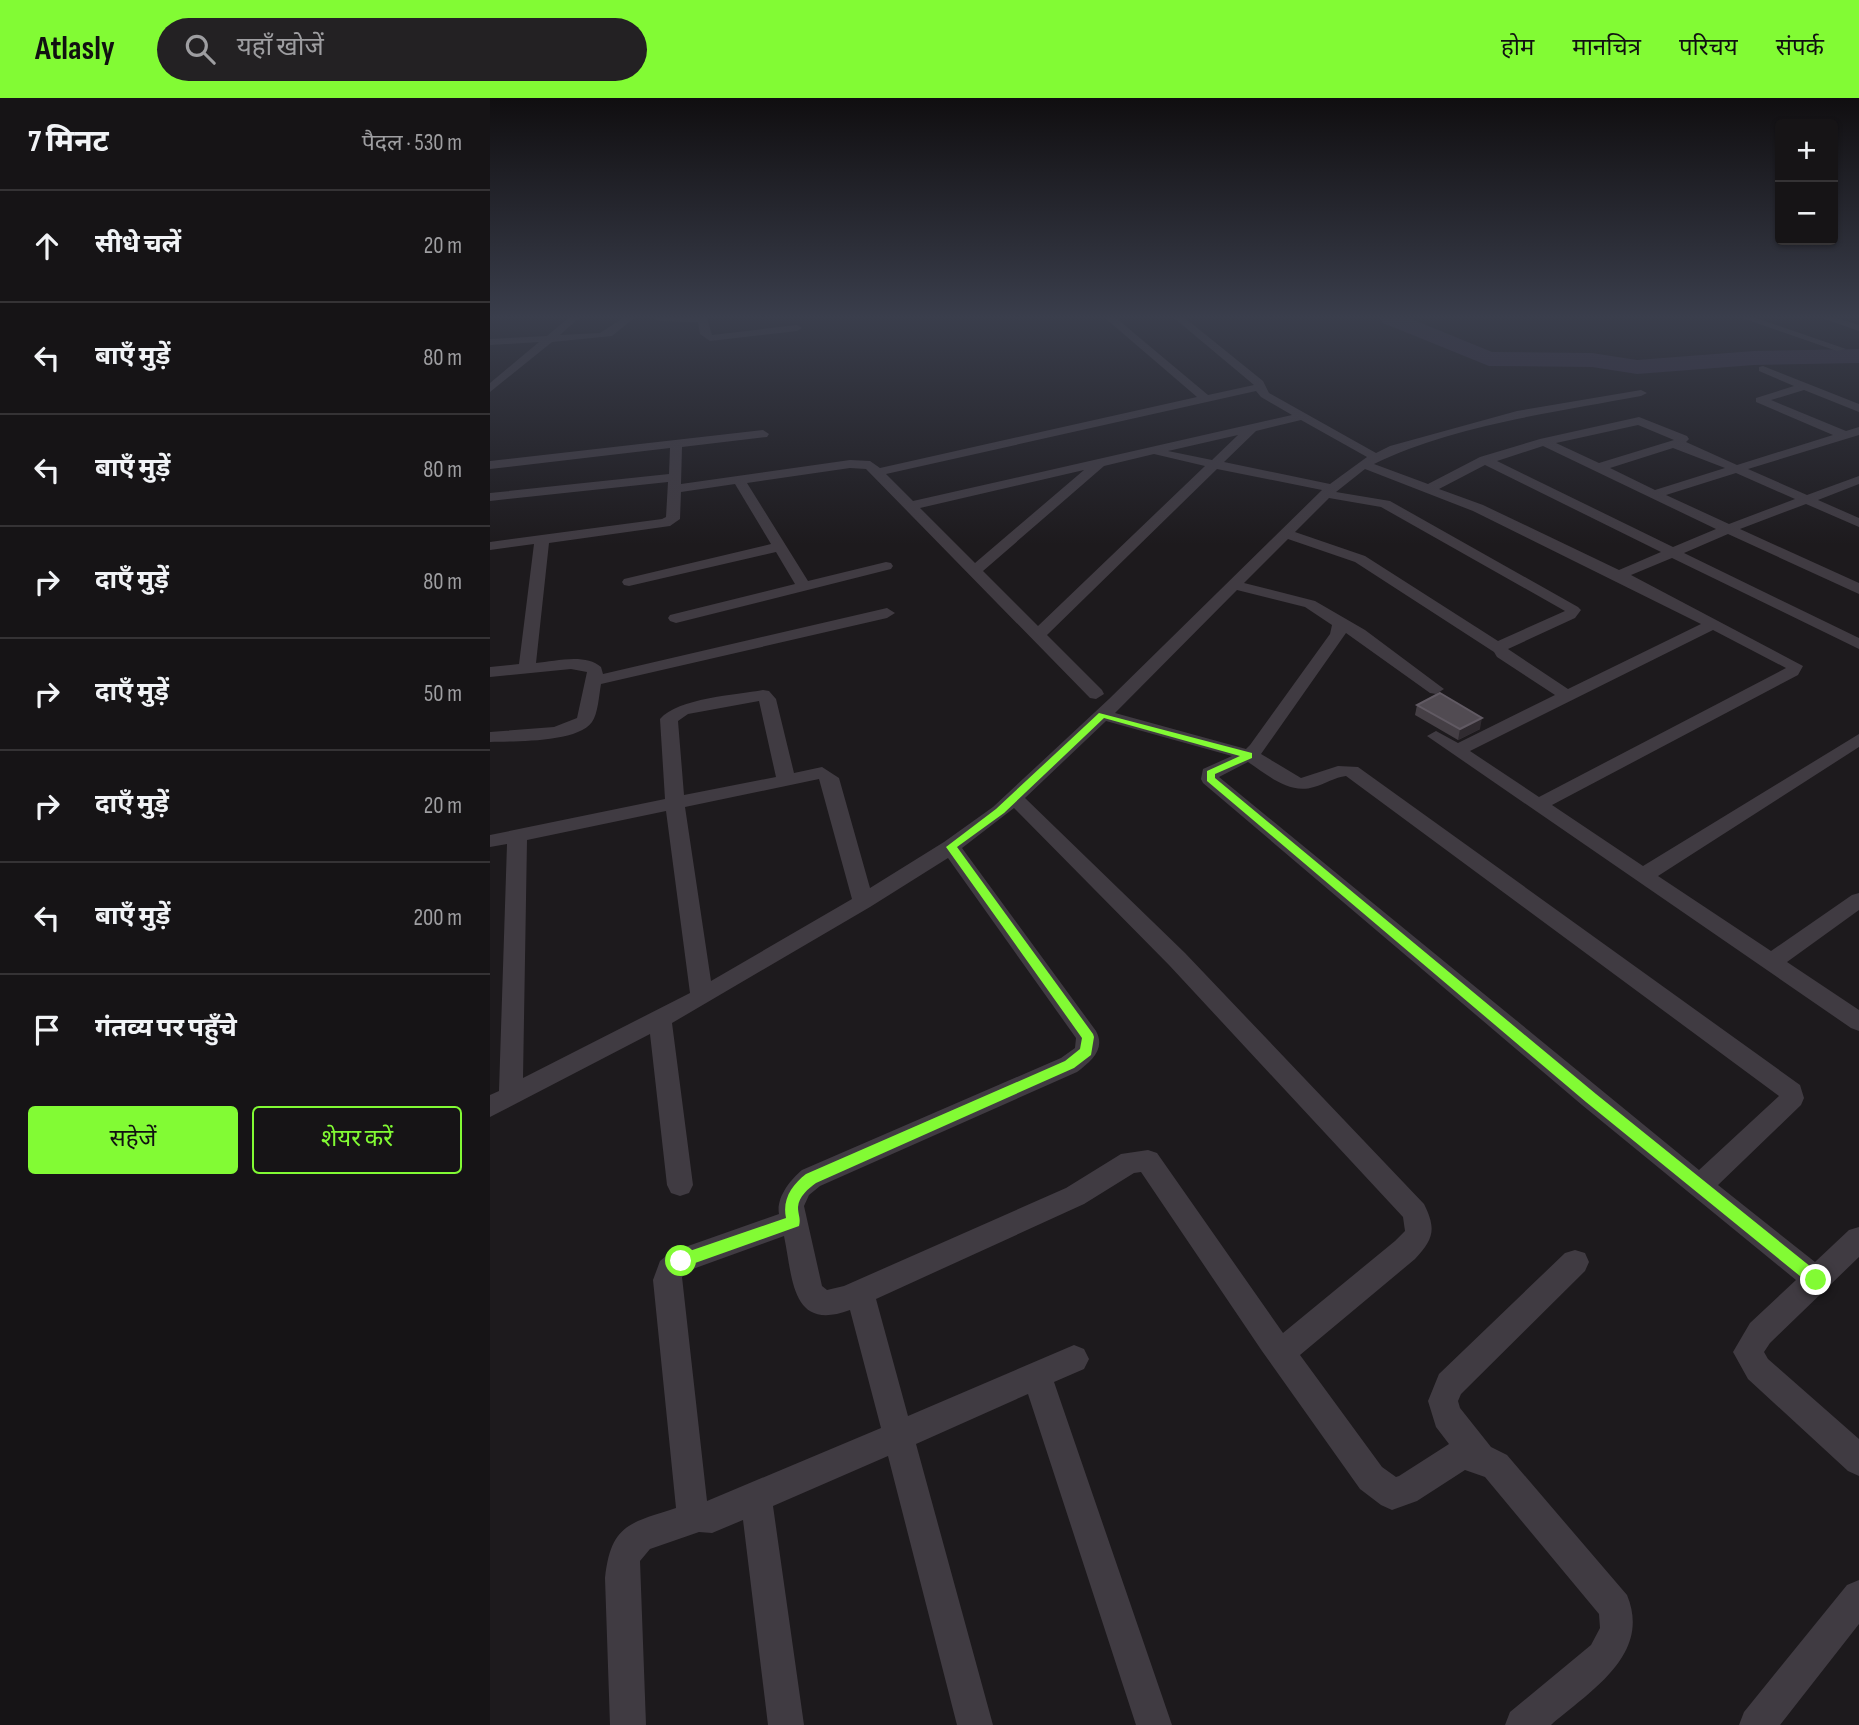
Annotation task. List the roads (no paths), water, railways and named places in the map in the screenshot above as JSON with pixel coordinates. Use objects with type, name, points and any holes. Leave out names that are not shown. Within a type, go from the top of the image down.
[{"type":"street","points":[[1201,394],[1206,398]]},
{"type":"street","points":[[877,472],[1228,394]]},
{"type":"street","points":[[1264,394],[1304,416],[1369,460],[1619,575],[1795,666],[1792,671],[1538,805]]},
{"type":"street","points":[[490,1107],[702,997],[951,847],[1015,798],[1103,715],[1329,491],[1369,460],[1405,446],[1517,415],[1636,394]]},
{"type":"street","points":[[1780,394],[1760,400],[1844,435]]},
{"type":"street","points":[[1824,394],[1859,408]]},
{"type":"street","points":[[911,506],[1304,416]]},
{"type":"street","points":[[1431,488],[1456,472],[1484,460],[1544,442],[1639,421],[1683,439],[1676,444],[1597,468]]},
{"type":"street","points":[[1039,634],[1252,428]]},
{"type":"street","points":[[1652,495],[1859,431]]},
{"type":"street","points":[[490,465],[763,434]]},
{"type":"street","points":[[1544,442],[1652,495],[1859,589]]},
{"type":"street","points":[[490,546],[665,523],[673,519],[676,444]]},
{"type":"street","points":[[1676,444],[1859,523]]},
{"type":"street","points":[[1150,451],[1385,504],[1573,610],[1570,615],[1506,643],[1500,649]]},
{"type":"street","points":[[1484,460],[1859,643]]},
{"type":"street","points":[[490,497],[675,483],[740,481],[860,463],[870,465],[1096,694]]},
{"type":"street","points":[[975,571],[1100,463]]},
{"type":"street","points":[[1619,575],[1728,529],[1859,480]]},
{"type":"street","points":[[740,481],[805,586]]},
{"type":"street","points":[[1286,534],[1360,559],[1500,649],[1503,654],[1567,696]]},
{"type":"street","points":[[527,668],[542,540]]},
{"type":"street","points":[[629,582],[781,546]]},
{"type":"street","points":[[676,618],[886,566]]},
{"type":"street","points":[[1234,585],[1310,604],[1359,633],[1436,689]]},
{"type":"street","points":[[594,681],[887,613]]},
{"type":"street","points":[[1340,623],[1338,634],[1249,755],[1210,773],[1210,779],[1816,1280]]},
{"type":"street","points":[[1457,750],[1713,624]]},
{"type":"street","points":[[490,672],[571,664],[590,666],[595,671],[585,720],[580,725],[564,731],[490,737]]},
{"type":"street","points":[[702,997],[675,805],[669,719],[683,709],[763,695],[767,699],[786,780]]},
{"type":"street","points":[[1103,715],[1249,755],[1297,784],[1304,785],[1338,771],[1351,771],[1791,1092],[1792,1098],[1786,1105],[1700,1186]]},
{"type":"street","points":[[1436,736],[1859,1022]]},
{"type":"street","points":[[1643,876],[1859,739]]},
{"type":"street","points":[[490,841],[822,774],[830,778],[863,902]]},
{"type":"street","points":[[1015,798],[1177,959],[1415,1212],[1419,1235],[1405,1250],[1281,1353]]},
{"type":"street","points":[[511,1096],[517,837]]},
{"type":"street","points":[[951,847],[1088,1037],[1086,1052],[1069,1065],[811,1178],[800,1187],[791,1206],[810,1293],[822,1304],[846,1299],[1075,1196],[1130,1162],[1148,1161],[1371,1478],[1392,1494],[1406,1490],[1461,1454],[1480,1458],[1496,1466],[1615,1606],[1617,1631],[1603,1657],[1524,1725]]},
{"type":"street","points":[[1771,962],[1859,900]]},
{"type":"street","points":[[660,1020],[680,1185]]},
{"type":"street","points":[[699,1516],[692,1508],[667,1280],[670,1270],[681,1261],[794,1221]]},
{"type":"street","points":[[1859,1239],[1760,1333],[1748,1352],[1758,1369],[1859,1460]]},
{"type":"street","points":[[1480,1458],[1447,1416],[1443,1401],[1450,1384],[1575,1262]]},
{"type":"street","points":[[860,1293],[900,1435],[975,1725]]},
{"type":"street","points":[[628,1725],[622,1578],[624,1555],[639,1536],[699,1516],[712,1517],[1074,1359]]},
{"type":"street","points":[[1037,1376],[1154,1725]]},
{"type":"street","points":[[756,1498],[786,1725]]},
{"type":"street","points":[[1757,1725],[1859,1597]]}]
